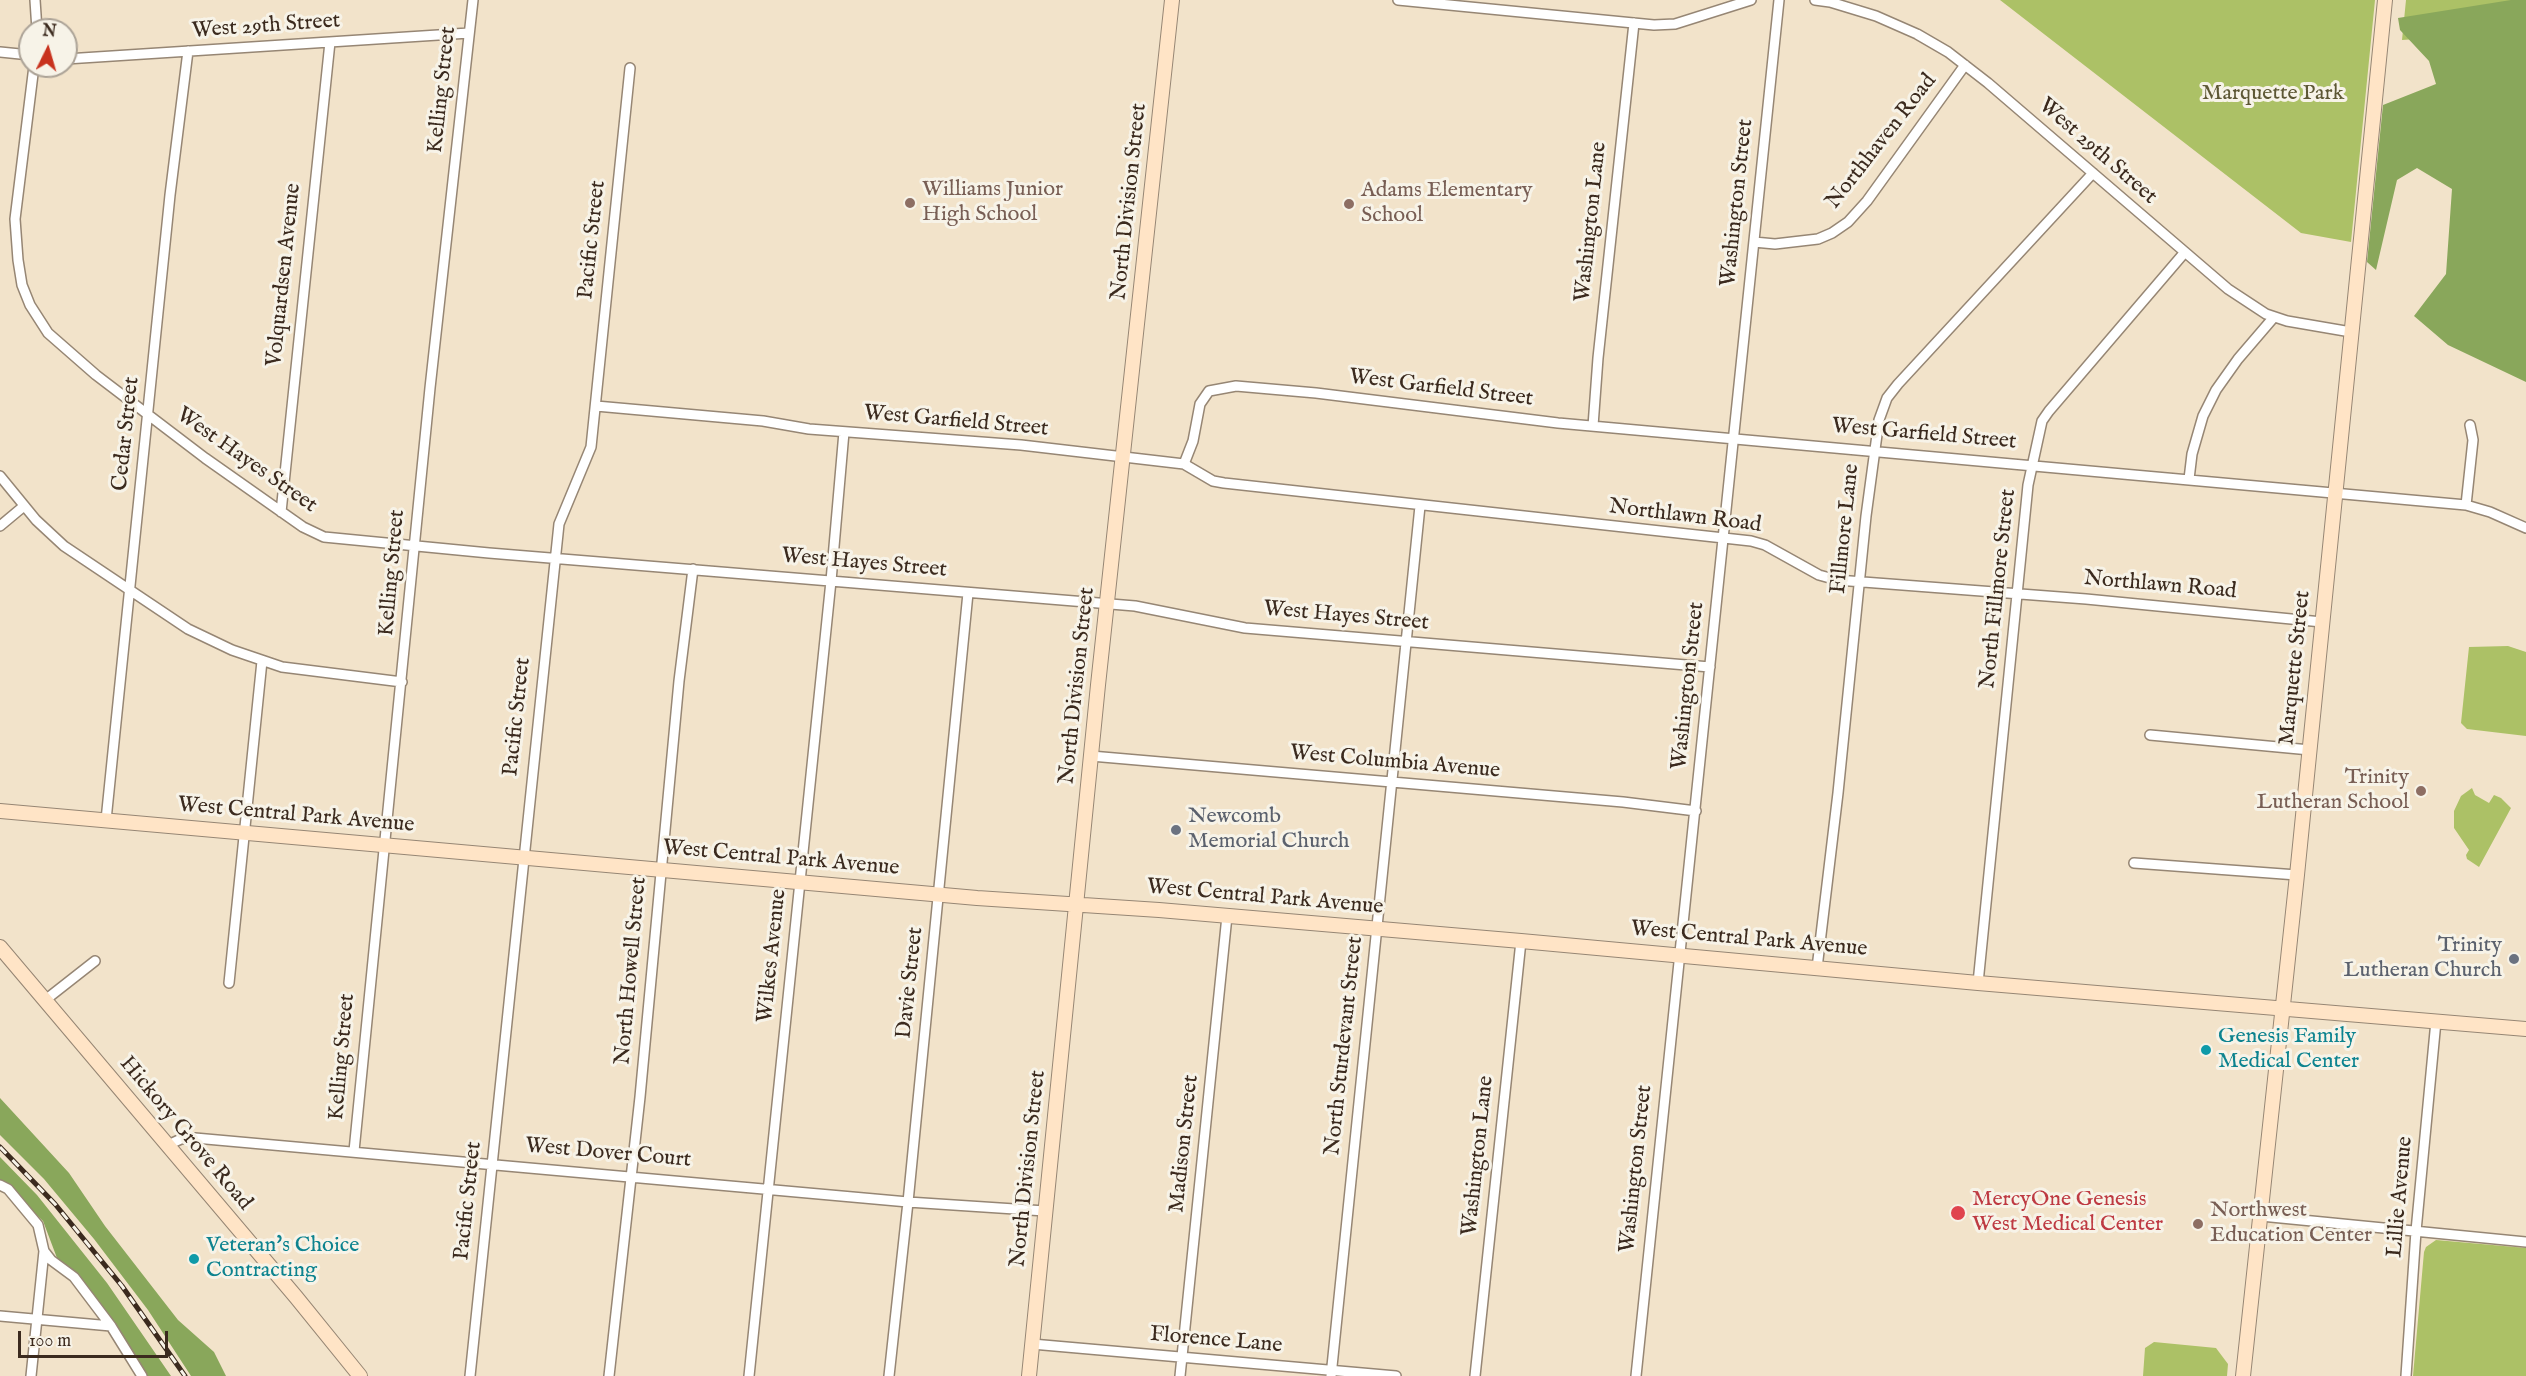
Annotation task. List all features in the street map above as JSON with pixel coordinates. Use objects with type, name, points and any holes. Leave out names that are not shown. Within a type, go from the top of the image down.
[{"type":"main road","name":"North Division Street","points":[[1029,1376],[1078,905],[1091,756],[1172,0]]},
{"type":"main road","name":"Marquette Street","points":[[2242,1376],[2310,750],[2385,0]]},
{"type":"main road","name":"West Central Park Avenue","points":[[0,812],[2526,1029]]},
{"type":"main road","name":"Hickory Grove Road","points":[[0,947],[360,1376]]},
{"type":"street","points":[[35,0],[36,18]]},
{"type":"street","name":"Kelling Street","points":[[354,1151],[431,377],[473,0]]},
{"type":"street","points":[[1398,0],[1654,25],[1675,24],[1751,0]]},
{"type":"street","name":"Washington Street","points":[[1636,1376],[1779,0]]},
{"type":"street","name":"West 29th Street","points":[[1815,0],[1830,2],[1876,16],[1917,34],[1965,65],[2228,289],[2266,314],[2318,327],[2351,332]]},
{"type":"street","name":"Washington Lane","points":[[1593,426],[1599,347],[1634,23]]},
{"type":"street","name":"West 29th Street","points":[[78,58],[469,33]]},
{"type":"street","name":"Volquardsen Avenue","points":[[281,512],[330,42]]},
{"type":"street","name":"Cedar Street","points":[[106,820],[170,195],[188,51]]},
{"type":"street","points":[[0,52],[18,54]]},
{"type":"street","name":"Northhaven Road","points":[[1754,242],[1775,244],[1818,239],[1848,222],[1867,201],[1965,65]]},
{"type":"street","name":"Pacific Street","points":[[470,1376],[560,524],[591,447],[630,68]]},
{"type":"street","name":"West Hayes Street","points":[[33,78],[15,219],[22,285],[30,305],[48,333],[148,415],[281,512],[303,527],[324,537],[1107,604],[1170,612],[1245,628],[1710,668]]},
{"type":"street","name":"Fillmore Lane","points":[[1818,968],[1879,420],[1887,398],[1898,384],[2093,173]]},
{"type":"street","name":"North Fillmore Street","points":[[1978,983],[2028,485],[2042,421],[2185,252]]},
{"type":"street","points":[[2189,479],[2192,454],[2203,416],[2216,390],[2238,359],[2274,317]]},
{"type":"street","name":"West Garfield Street","points":[[596,406],[763,421],[809,429],[1021,445],[1184,464],[1193,441],[1200,404],[1209,391],[1220,387],[1236,386],[1316,393],[1593,426],[2033,464],[2466,505],[2490,512],[2526,528]]},
{"type":"street","points":[[2466,505],[2473,440],[2470,425]]},
{"type":"street","name":"Wilkes Avenue","points":[[748,1376],[831,580],[844,432]]},
{"type":"street","name":"Northlawn Road","points":[[1184,464],[1214,481],[1224,483],[1751,541],[1765,545],[1819,575],[1860,582],[2322,621]]},
{"type":"street","points":[[0,476],[24,506],[64,546],[188,629],[232,650],[282,668],[402,682]]},
{"type":"street","points":[[0,526],[24,506]]},
{"type":"street","name":"North Sturdevant Street","points":[[1331,1373],[1420,506]]},
{"type":"street","name":"North Howell Street","points":[[609,1376],[662,870],[679,681],[693,569]]},
{"type":"street","name":"Davie Street","points":[[889,1376],[968,593]]},
{"type":"street","points":[[229,983],[262,661]]},
{"type":"street","points":[[2150,735],[2310,750]]},
{"type":"street","name":"West Columbia Avenue","points":[[1091,756],[1623,802],[1696,811]]},
{"type":"street","points":[[2134,862],[2297,875]]},
{"type":"street","name":"Madison Street","points":[[1180,1376],[1227,916]]},
{"type":"street","name":"Washington Lane","points":[[1475,1376],[1521,941]]},
{"type":"street","points":[[44,1001],[95,962]]},
{"type":"street","name":"Lillie Avenue","points":[[2406,1376],[2416,1231],[2436,1022]]},
{"type":"street","name":"West Dover Court","points":[[168,1145],[181,1139],[195,1138],[908,1202],[1046,1211]]},
{"type":"street","points":[[0,1185],[8,1189],[38,1225],[44,1251],[32,1376]]},
{"type":"street","points":[[2261,1216],[2526,1242]]},
{"type":"street","points":[[44,1251],[51,1260],[74,1277],[111,1326],[142,1376]]},
{"type":"street","points":[[0,1316],[111,1326]]},
{"type":"street","name":"Florence Lane","points":[[1032,1344],[1331,1373],[1396,1376]]},
{"type":"green space","name":"Marquette Park","points":[[2000,0],[2375,0],[2351,242],[2301,233]]},
{"type":"green space","points":[[2406,0],[2526,0],[2446,37],[2402,40]]},
{"type":"green space","points":[[2511,0],[2526,0],[2526,382],[2448,345],[2414,316],[2446,274],[2452,189],[2417,168],[2397,180],[2376,270],[2367,262],[2383,105],[2436,84],[2429,61],[2400,30],[2398,18]]},
{"type":"green space","points":[[2508,646],[2526,652],[2526,736],[2467,729],[2461,723],[2469,647]]},
{"type":"green space","points":[[2472,788],[2475,795],[2489,803],[2494,795],[2501,798],[2511,808],[2479,867],[2467,859],[2466,855],[2469,850],[2454,828],[2454,811],[2461,796]]},
{"type":"green space","points":[[0,1098],[69,1173],[105,1226],[178,1320],[214,1352],[226,1376],[191,1376],[148,1310],[94,1239],[44,1179],[0,1135]]},
{"type":"green space","points":[[0,1157],[37,1195],[107,1283],[171,1376],[146,1376],[124,1337],[82,1280],[57,1258],[43,1221],[0,1182]]},
{"type":"green space","points":[[2436,1240],[2526,1248],[2526,1376],[2413,1376],[2424,1252],[2426,1247]]},
{"type":"green space","points":[[2154,1342],[2216,1348],[2228,1364],[2227,1376],[2143,1376],[2145,1348]]},
{"type":"railway","points":[[0,1147],[55,1204],[122,1286],[185,1376]]},
{"type":"place","name":"Williams Junior High School","points":[[910,203]]},
{"type":"place","name":"Adams Elementary School","points":[[1349,204]]},
{"type":"place","name":"Trinity Lutheran School","points":[[2421,791]]},
{"type":"place","name":"Newcomb Memorial Church","points":[[1176,830]]},
{"type":"place","name":"Trinity Lutheran Church","points":[[2514,959]]},
{"type":"place","name":"Genesis Family Medical Center","points":[[2206,1050]]},
{"type":"place","name":"MercyOne Genesis West Medical Center","points":[[1958,1213]]},
{"type":"place","name":"Northwest Education Center","points":[[2198,1224]]},
{"type":"place","name":"Veteran's Choice Contracting","points":[[194,1259]]}]
